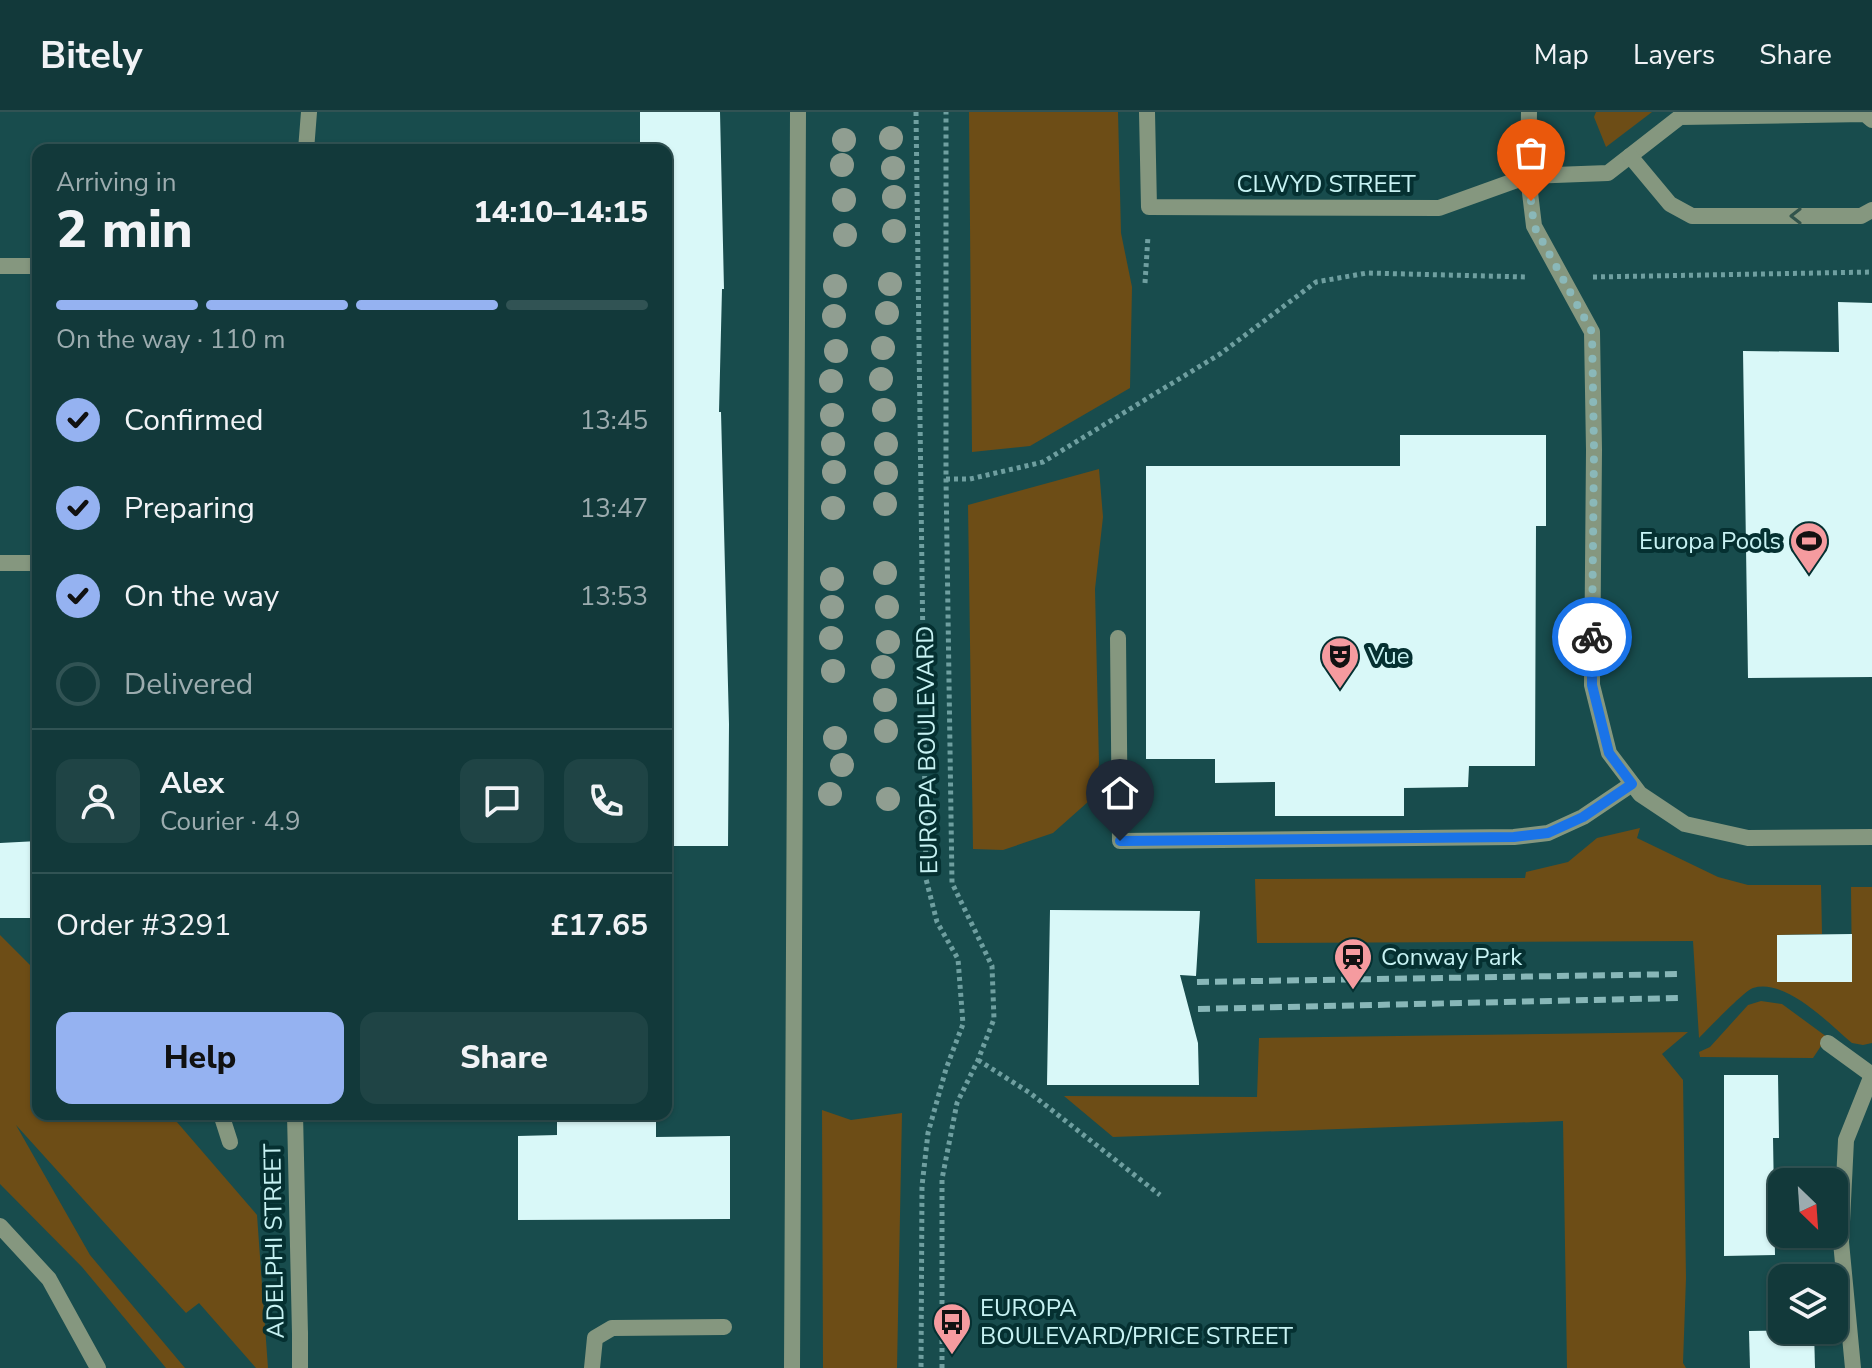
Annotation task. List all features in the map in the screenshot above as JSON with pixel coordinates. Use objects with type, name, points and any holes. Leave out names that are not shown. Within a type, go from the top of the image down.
[{"type":"street","points":[[306,144],[309,112]]},
{"type":"street","points":[[792,1368],[798,112]]},
{"type":"street","points":[[1147,112],[1149,207]]},
{"type":"street","points":[[1529,112],[1528,176],[1534,226],[1592,332],[1592,685],[1609,753],[1640,794],[1685,824],[1748,838],[1872,837]]},
{"type":"street","name":"CLWYD STREET","points":[[1149,207],[1439,208],[1528,176],[1608,173],[1680,117],[1865,114],[1872,120]]},
{"type":"street","points":[[1630,156],[1670,204],[1692,216],[1861,216],[1872,210]]},
{"type":"street","points":[[0,266],[32,266]]},
{"type":"street","points":[[0,563],[32,563]]},
{"type":"street","points":[[1118,638],[1120,841],[1514,837],[1548,833],[1583,817],[1632,784]]},
{"type":"street","points":[[1828,1043],[1872,1075],[1846,1140],[1841,1242],[1853,1368]]},
{"type":"street","points":[[223,1120],[230,1142]]},
{"type":"street","name":"ADELPHI STREET","points":[[295,1120],[300,1368]]},
{"type":"street","points":[[0,1226],[49,1279],[98,1368]]},
{"type":"street","points":[[592,1368],[595,1338],[612,1328],[724,1327]]},
{"type":"path","name":"EUROPA BOULEVARD","points":[[916,112],[926,879],[937,922],[958,959],[963,1024],[946,1069],[928,1133],[922,1186],[921,1368]]},
{"type":"path","name":"EUROPA BOULEVARD","points":[[942,1368],[942,1179],[957,1103],[994,1019],[992,966],[952,883],[946,479],[946,112]]},
{"type":"path","points":[[1145,283],[1149,207]]},
{"type":"path","points":[[946,479],[970,479],[1043,462],[1220,354],[1316,282],[1367,273],[1562,278],[1872,272]]},
{"type":"path","points":[[978,1060],[1030,1093],[1160,1195]]},
{"type":"shaded area","points":[[969,112],[1118,112],[1121,233],[1132,287],[1130,388],[1030,446],[972,452]]},
{"type":"shaded area","points":[[1596,112],[1652,112],[1606,147],[1594,117]]},
{"type":"shaded area","points":[[1099,469],[1103,517],[1095,589],[1099,764],[1089,801],[1053,833],[1003,850],[973,849],[968,505]]},
{"type":"shaded area","points":[[1640,828],[1637,838],[1718,877],[1748,885],[1821,885],[1822,934],[1777,935],[1778,982],[1852,982],[1851,887],[1872,887],[1872,1043],[1852,1043],[1806,1004],[1766,987],[1748,991],[1699,1038],[1693,941],[1257,943],[1255,879],[1525,878],[1526,872],[1568,862],[1597,838]]},
{"type":"shaded area","points":[[0,935],[32,967],[32,1120],[175,1120],[257,1215],[268,1368],[256,1368],[199,1303],[186,1313],[16,1125],[90,1255],[185,1368],[166,1368],[82,1267],[0,1184]]},
{"type":"shaded area","points":[[1761,1001],[1782,1004],[1827,1037],[1813,1058],[1700,1057],[1699,1052],[1710,1047],[1748,1005]]},
{"type":"shaded area","points":[[1688,1032],[1662,1054],[1683,1080],[1686,1278],[1683,1363],[1686,1368],[1567,1368],[1563,1121],[1113,1137],[1064,1096],[1257,1097],[1259,1038]]},
{"type":"shaded area","points":[[822,1110],[851,1120],[902,1113],[897,1368],[823,1368]]},
{"type":"building","points":[[640,112],[720,112],[724,289],[719,412],[729,724],[728,846],[672,846],[672,144],[640,144]]},
{"type":"building","name":"Europa Pools","points":[[1838,302],[1872,303],[1872,677],[1748,678],[1743,351],[1839,352]]},
{"type":"building","name":"Vue","points":[[1400,435],[1546,435],[1546,526],[1536,526],[1535,766],[1469,766],[1468,787],[1404,788],[1404,816],[1275,816],[1275,782],[1215,783],[1215,759],[1146,759],[1146,466],[1400,466]]},
{"type":"building","points":[[32,841],[32,918],[0,918],[0,843]]},
{"type":"building","points":[[1050,910],[1200,911],[1196,976],[1180,975],[1198,1043],[1199,1085],[1047,1085]]},
{"type":"building","points":[[1852,934],[1852,982],[1777,982],[1777,935]]},
{"type":"building","points":[[1724,1075],[1778,1075],[1779,1138],[1773,1138],[1774,1168],[1768,1168],[1768,1248],[1775,1248],[1775,1255],[1724,1256]]},
{"type":"building","points":[[557,1120],[656,1120],[656,1137],[730,1136],[730,1219],[518,1220],[518,1136],[557,1135]]},
{"type":"building","points":[[1749,1331],[1768,1331],[1768,1344],[1814,1344],[1815,1368],[1750,1368]]},
{"type":"railway","points":[[1197,982],[1682,974]]},
{"type":"railway","points":[[1198,1009],[1679,998]]},
{"type":"way so far","points":[[1531,201],[1534,226],[1592,332],[1592,637]]},
{"type":"place","name":"Europa Pools","points":[[1809,575]]},
{"type":"place","name":"Vue","points":[[1340,690]]},
{"type":"place","name":"Conway Park","points":[[1353,991]]},
{"type":"place","name":"EUROPA BOULEVARD/PRICE STREET","points":[[952,1356]]},
{"type":"route","points":[[1120,841],[1514,837],[1548,833],[1583,817],[1632,784],[1609,753],[1592,685],[1592,637]]}]
